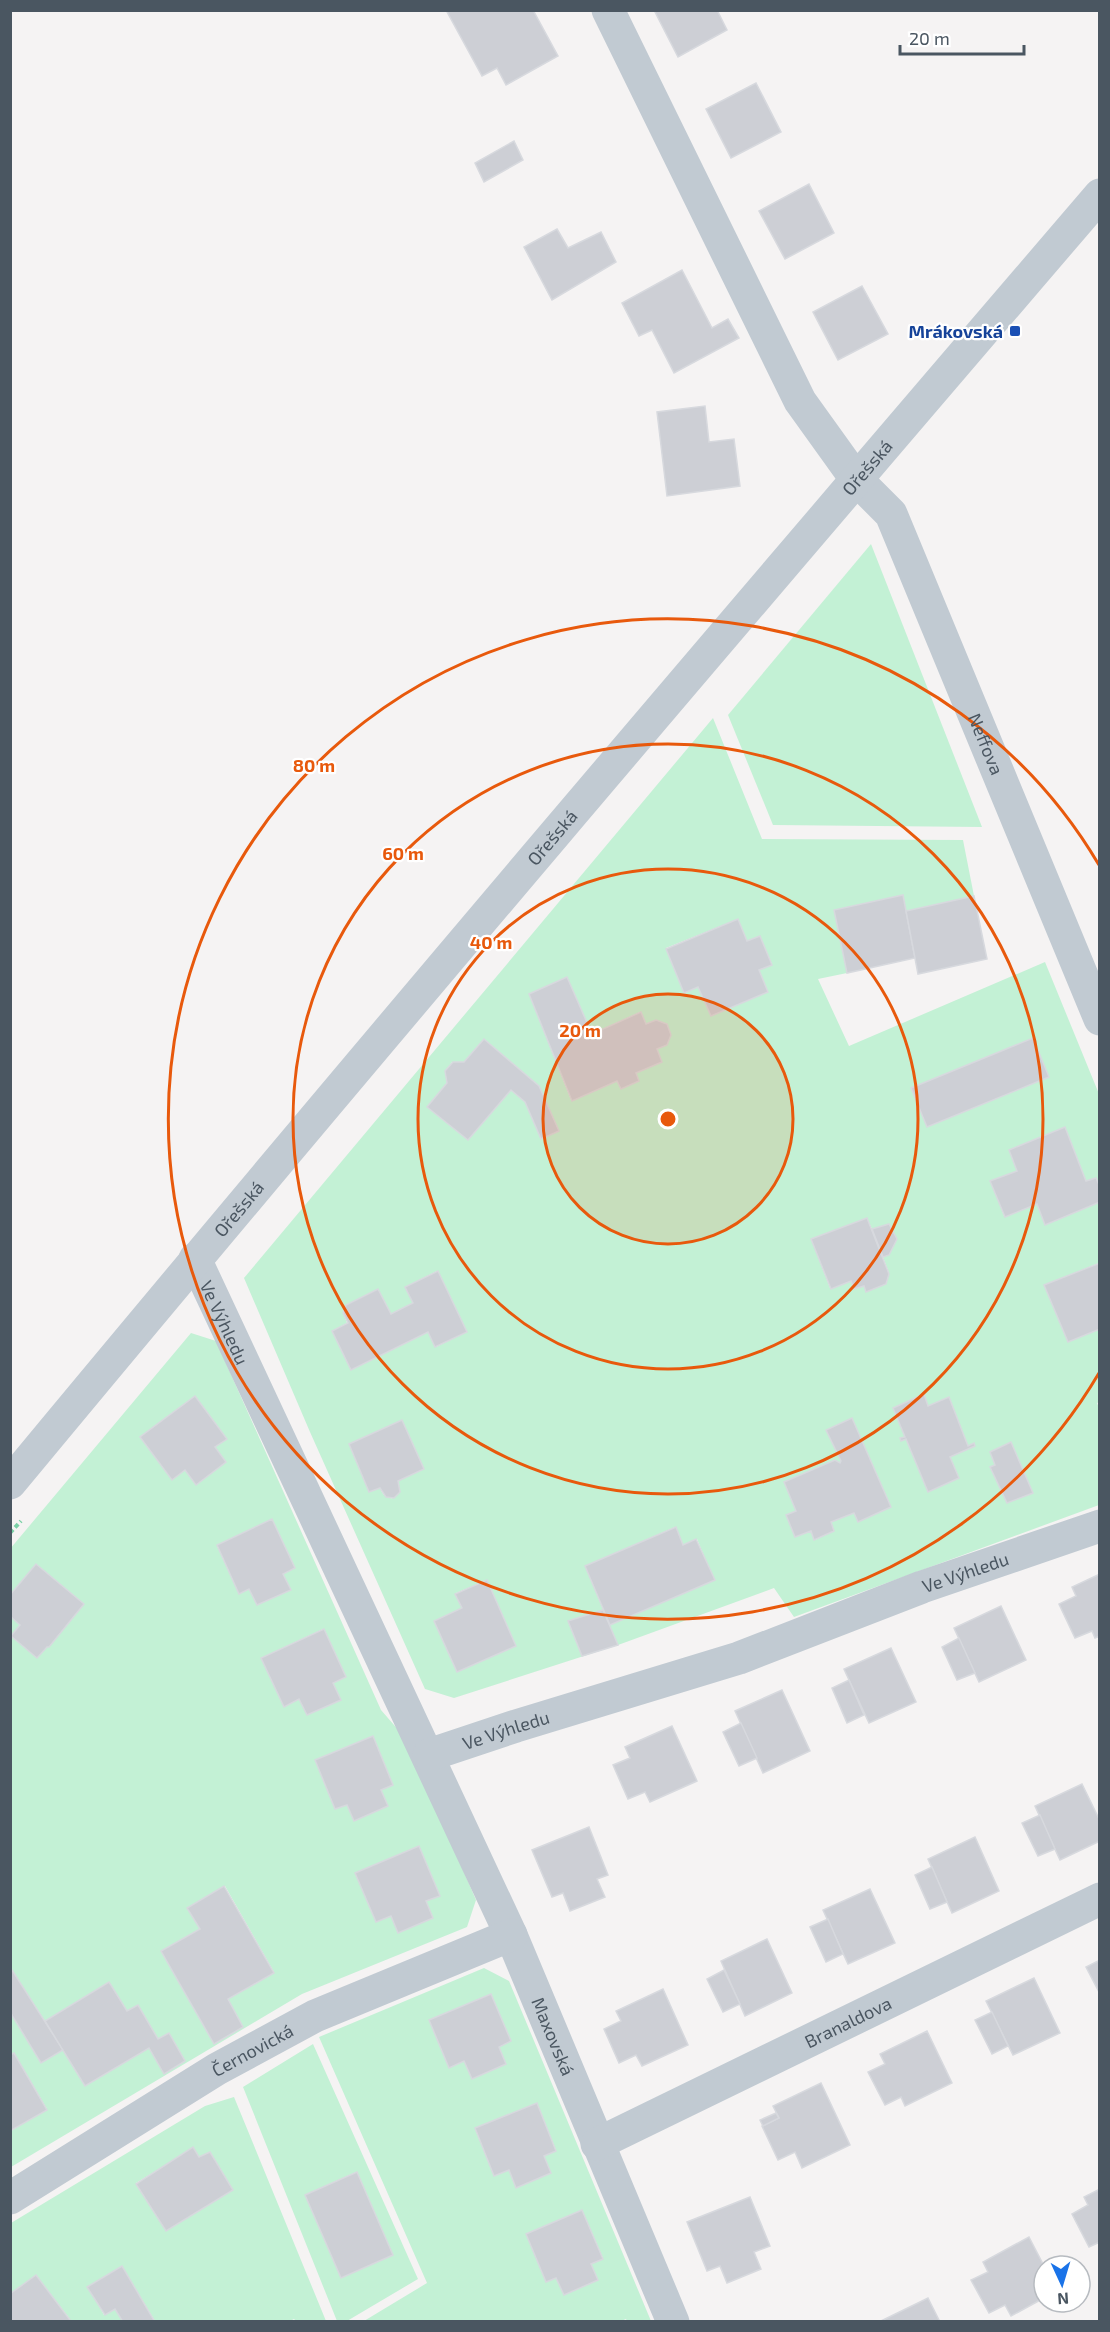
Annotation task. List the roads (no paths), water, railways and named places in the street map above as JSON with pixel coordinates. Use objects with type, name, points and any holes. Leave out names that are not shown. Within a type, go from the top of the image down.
[{"type":"street","points":[[608,10],[800,401],[856,479]]},
{"type":"street","name":"Ořešská","points":[[10,1484],[195,1259],[856,479],[1100,195]]},
{"type":"street","name":"Neffova","points":[[856,479],[891,513],[1100,1018]]},
{"type":"street","name":"Ve Výhledu","points":[[195,1259],[429,1755],[739,1658],[922,1587],[1100,1526]]},
{"type":"street","name":"Maxovská","points":[[429,1755],[512,1935],[597,2144],[674,2322]]},
{"type":"street","name":"Branaldova","points":[[597,2144],[1100,1899]]},
{"type":"street","name":"Černovická","points":[[10,2198],[217,2068],[305,2022],[512,1935]]},
{"type":"place","name":"Mrákovská","points":[[1015,331]]}]
